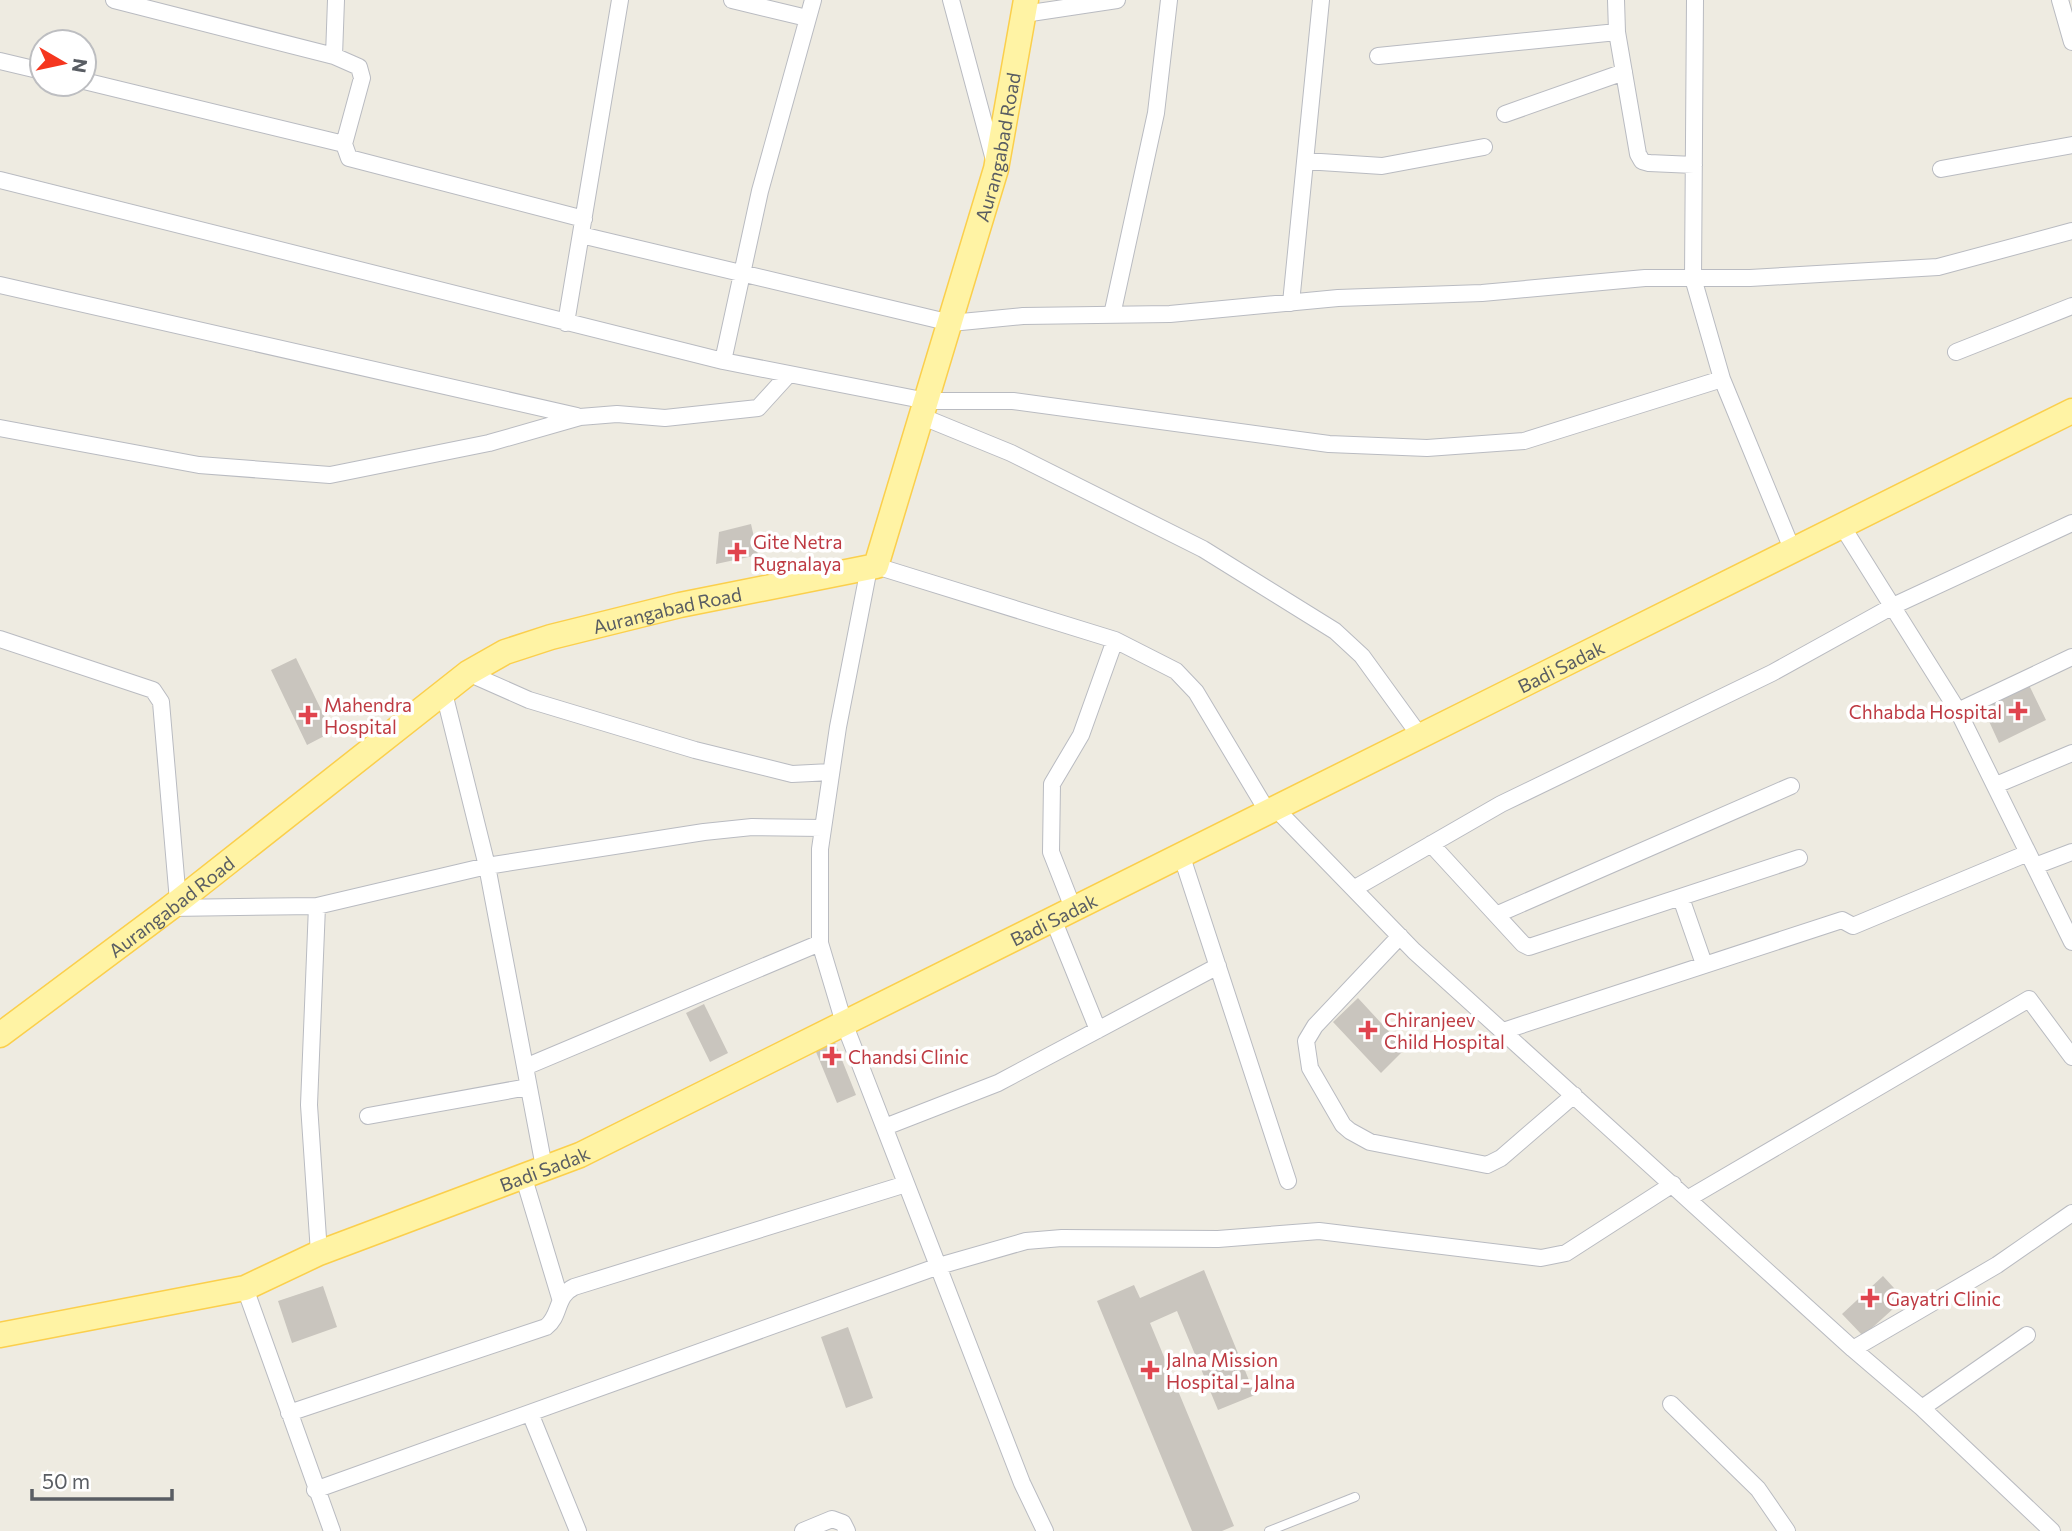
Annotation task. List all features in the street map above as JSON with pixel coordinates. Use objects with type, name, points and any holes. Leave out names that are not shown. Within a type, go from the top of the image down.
[{"type":"main road","name":"Aurangabad Road","points":[[0,1034],[174,905],[468,673],[505,652],[551,637],[680,606],[873,567],[925,409],[996,169],[1025,7]]},
{"type":"main road","name":"Badi Sadak","points":[[0,1335],[245,1288],[319,1253],[580,1155],[1181,854],[1273,812],[1792,549],[2072,411]]},
{"type":"street","points":[[114,0],[334,56],[354,64],[362,73],[344,144],[345,155],[354,160],[742,274],[951,323],[1023,316],[1170,314],[1291,303],[1482,293],[1646,278],[1938,267],[2072,231]]},
{"type":"street","points":[[334,56],[336,0]]},
{"type":"street","points":[[566,323],[620,0]]},
{"type":"street","points":[[732,0],[807,18]]},
{"type":"street","points":[[723,361],[760,191],[813,0]]},
{"type":"street","points":[[951,0],[996,169]]},
{"type":"street","points":[[1025,7],[1117,0]]},
{"type":"street","points":[[1112,315],[1154,124],[1169,0]]},
{"type":"street","points":[[1291,303],[1321,0]]},
{"type":"street","points":[[1616,0],[1617,32],[1642,161],[1694,165]]},
{"type":"street","points":[[1695,0],[1693,278],[1722,379],[1792,549]]},
{"type":"street","points":[[2060,0],[2072,42]]},
{"type":"street","points":[[1378,56],[1617,32]]},
{"type":"street","points":[[0,61],[28,68]]},
{"type":"street","points":[[1505,114],[1624,72]]},
{"type":"street","points":[[98,84],[344,144]]},
{"type":"street","points":[[1941,169],[2072,145]]},
{"type":"street","points":[[1305,161],[1382,166],[1484,147]]},
{"type":"street","points":[[0,180],[566,323],[925,409],[1203,549],[1335,631],[1362,656],[1420,736]]},
{"type":"street","points":[[0,285],[580,417]]},
{"type":"street","points":[[1956,352],[2072,306]]},
{"type":"street","points":[[0,428],[199,466],[330,475],[489,443],[580,417],[617,414],[665,418],[758,408],[788,375]]},
{"type":"street","points":[[925,409],[1013,401],[1329,444],[1427,448],[1524,441],[1722,379]]},
{"type":"street","points":[[1355,888],[1501,804],[1772,673],[1893,606],[2072,523]]},
{"type":"street","points":[[1842,526],[1958,711],[2072,942]]},
{"type":"street","points":[[1043,1530],[1022,1483],[844,1023],[820,943],[820,849],[831,772],[873,567],[1115,639],[1162,662],[1187,680],[1273,812],[1503,1031],[1853,1349],[1922,1408],[2052,1531]]},
{"type":"street","points":[[0,639],[153,690],[161,702],[174,905],[317,906],[486,866],[732,829],[823,828]]},
{"type":"street","points":[[1098,1030],[1063,914],[1051,852],[1052,784],[1081,735],[1115,639]]},
{"type":"street","points":[[1958,711],[2072,657]]},
{"type":"street","points":[[468,673],[529,700],[695,750],[792,774],[831,772]]},
{"type":"street","points":[[289,1413],[545,1328],[554,1319],[560,1297],[534,1171],[525,1067],[486,866],[444,693]]},
{"type":"street","points":[[1996,785],[2072,753]]},
{"type":"street","points":[[1498,914],[1791,786]]},
{"type":"street","points":[[1431,844],[1523,944],[1529,947],[1798,859]]},
{"type":"street","points":[[1503,1031],[1842,920],[1853,926],[2032,859],[2072,852]]},
{"type":"street","points":[[1181,854],[1288,1181]]},
{"type":"street","points":[[1681,898],[1704,964]]},
{"type":"street","points":[[317,906],[309,1114],[319,1253]]},
{"type":"street","points":[[1401,936],[1315,1026],[1306,1041],[1306,1059],[1343,1125],[1370,1142],[1487,1165],[1502,1158],[1574,1095]]},
{"type":"street","points":[[525,1067],[820,943]]},
{"type":"street","points":[[885,1127],[998,1083],[1218,966]]},
{"type":"street","points":[[1689,1198],[2029,999],[2072,1057]]},
{"type":"street","points":[[368,1116],[528,1087]]},
{"type":"street","points":[[560,1297],[575,1287],[906,1184]]},
{"type":"street","points":[[315,1490],[939,1266],[1026,1241],[1062,1238],[1218,1239],[1319,1231],[1541,1258],[1566,1253],[1674,1184]]},
{"type":"street","points":[[1853,1349],[1997,1265],[2072,1213]]},
{"type":"street","points":[[245,1288],[315,1490],[332,1531]]},
{"type":"street","points":[[1922,1408],[2028,1335]]},
{"type":"street","points":[[1671,1404],[1758,1489],[1787,1531]]},
{"type":"street","points":[[530,1413],[578,1531]]},
{"type":"street","points":[[803,1531],[832,1519],[843,1523],[847,1531]]},
{"type":"lane","points":[[1269,1531],[1355,1497]]},
{"type":"building","points":[[751,524],[758,555],[716,564],[719,532]]},
{"type":"building","points":[[296,658],[332,732],[307,745],[271,670]]},
{"type":"building","points":[[2028,683],[2046,720],[1999,743],[1982,706]]},
{"type":"building","points":[[1358,998],[1405,1049],[1381,1073],[1333,1022]]},
{"type":"building","points":[[704,1004],[728,1053],[710,1062],[686,1013]]},
{"type":"building","points":[[834,1040],[856,1095],[837,1103],[814,1047]]},
{"type":"building","points":[[1204,1270],[1255,1395],[1218,1410],[1177,1311],[1150,1323],[1234,1526],[1222,1531],[1192,1531],[1097,1301],[1134,1285],[1140,1298]]},
{"type":"building","points":[[1883,1276],[1904,1299],[1863,1336],[1842,1314]]},
{"type":"building","points":[[323,1286],[337,1327],[292,1343],[278,1301]]},
{"type":"building","points":[[848,1327],[873,1398],[846,1408],[821,1337]]},
{"type":"place","name":"Gite Netra Rugnalaya","points":[[737,552]]},
{"type":"place","name":"Chhabda Hospital","points":[[2018,711]]},
{"type":"place","name":"Mahendra Hospital","points":[[308,715]]},
{"type":"place","name":"Chiranjeev Child Hospital","points":[[1368,1030]]},
{"type":"place","name":"Chandsi Clinic","points":[[832,1056]]},
{"type":"place","name":"Gayatri Clinic","points":[[1870,1298]]},
{"type":"place","name":"Jalna Mission Hospital - Jalna","points":[[1150,1370]]}]
